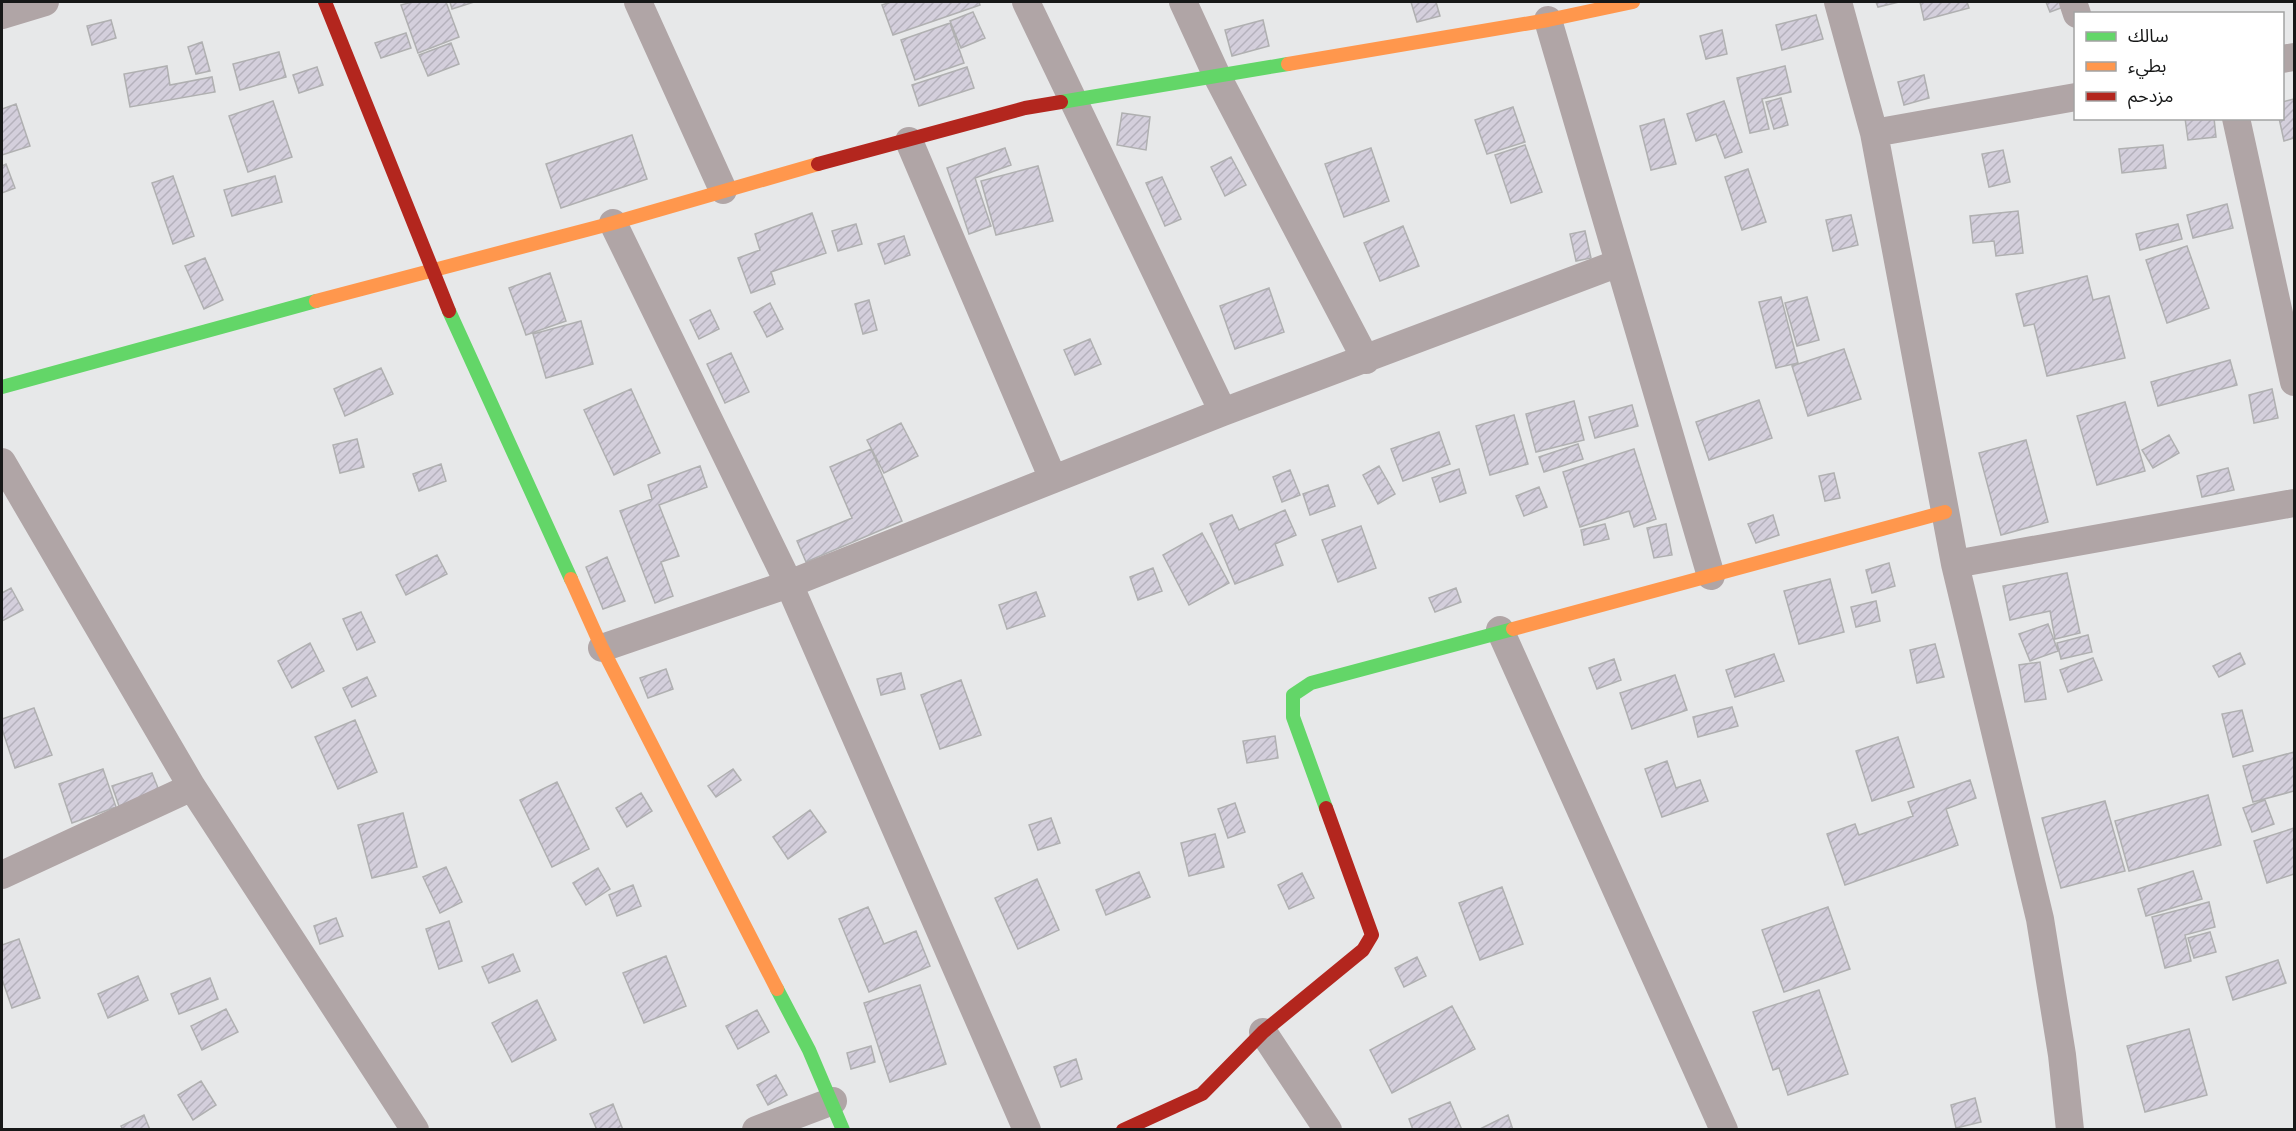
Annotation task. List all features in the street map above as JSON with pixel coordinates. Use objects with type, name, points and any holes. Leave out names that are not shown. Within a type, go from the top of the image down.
[{"type":"street","points":[[2,15],[45,2]]},
{"type":"street","points":[[324,2],[430,270],[602,648],[810,1050],[833,1101],[843,1130]]},
{"type":"street","points":[[638,2],[723,190]]},
{"type":"street","points":[[1026,2],[1223,412]]},
{"type":"street","points":[[1183,2],[1218,76],[1366,360]]},
{"type":"street","points":[[2,387],[430,270],[612,223],[723,190],[1025,108],[1548,21],[1633,2]]},
{"type":"street","points":[[1838,2],[1874,133],[1955,564],[2040,920],[2062,1055],[2070,1130]]},
{"type":"street","points":[[1548,21],[1711,576]]},
{"type":"street","points":[[1874,133],[2074,97]]},
{"type":"street","points":[[2236,120],[2295,381]]},
{"type":"street","points":[[909,141],[1053,479]]},
{"type":"street","points":[[612,223],[789,584],[1027,1130]]},
{"type":"street","points":[[602,648],[789,584],[1223,412],[1619,263]]},
{"type":"street","points":[[2,462],[192,787],[415,1130]]},
{"type":"street","points":[[1955,564],[2295,503]]},
{"type":"street","points":[[1124,1130],[1202,1094],[1263,1032],[1363,950],[1372,935],[1293,717],[1293,695],[1311,683],[1500,630],[1711,576],[1945,512]]},
{"type":"street","points":[[1500,630],[1724,1130]]},
{"type":"street","points":[[2,875],[192,787]]},
{"type":"street","points":[[1263,1032],[1328,1130]]},
{"type":"street","points":[[756,1130],[833,1101]]},
{"type":"building","points":[[412,2],[446,2],[459,37],[418,53],[401,5]]},
{"type":"building","points":[[450,2],[474,2],[452,9]]},
{"type":"building","points":[[891,2],[979,2],[980,5],[893,35],[882,5]]},
{"type":"building","points":[[1411,2],[1436,2],[1440,16],[1417,22]]},
{"type":"building","points":[[1876,2],[1899,2],[1878,7]]},
{"type":"building","points":[[1920,2],[1967,2],[1969,8],[1924,20]]},
{"type":"building","points":[[2046,2],[2065,2],[2066,6],[2050,12]]},
{"type":"building","points":[[973,12],[985,38],[961,48],[950,21]]},
{"type":"building","points":[[1816,15],[1823,39],[1782,50],[1776,25]]},
{"type":"building","points":[[111,20],[116,38],[92,45],[87,26]]},
{"type":"building","points":[[1263,20],[1269,46],[1232,56],[1225,30]]},
{"type":"building","points":[[950,23],[964,63],[915,80],[901,40]]},
{"type":"building","points":[[1722,30],[1727,54],[1706,59],[1700,36]]},
{"type":"building","points":[[406,33],[411,48],[381,58],[375,43]]},
{"type":"building","points":[[202,42],[210,71],[196,74],[188,47]]},
{"type":"building","points":[[451,43],[459,64],[428,76],[419,55]]},
{"type":"building","points":[[279,52],[286,77],[240,90],[233,64]]},
{"type":"building","points":[[167,66],[170,85],[212,77],[215,92],[130,107],[124,74]]},
{"type":"building","points":[[1785,66],[1791,92],[1762,99],[1769,129],[1750,133],[1737,78]]},
{"type":"building","points":[[317,67],[323,85],[299,93],[293,75]]},
{"type":"building","points":[[967,67],[974,88],[919,106],[912,85]]},
{"type":"building","points":[[1924,75],[1929,98],[1904,105],[1898,82]]},
{"type":"building","points":[[1781,98],[1788,125],[1774,129],[1766,102]]},
{"type":"building","points":[[2294,99],[2294,138],[2284,141],[2279,120],[2284,120],[2284,102]]},
{"type":"building","points":[[273,101],[292,157],[248,172],[229,116]]},
{"type":"building","points":[[1724,101],[1742,152],[1725,158],[1716,134],[1696,141],[1687,114]]},
{"type":"building","points":[[16,104],[30,146],[2,155],[2,109]]},
{"type":"building","points":[[1513,107],[1525,142],[1487,154],[1475,120]]},
{"type":"building","points":[[1122,113],[1150,117],[1146,150],[1117,145]]},
{"type":"building","points":[[1664,119],[1676,164],[1651,170],[1640,126]]},
{"type":"building","points":[[2185,120],[2214,120],[2216,137],[2188,140]]},
{"type":"building","points":[[632,135],[647,179],[561,208],[546,164]]},
{"type":"building","points":[[1525,145],[1542,192],[1511,203],[1495,155]]},
{"type":"building","points":[[2163,145],[2166,168],[2122,173],[2119,149]]},
{"type":"building","points":[[1005,148],[1011,165],[975,178],[991,226],[969,234],[947,168]]},
{"type":"building","points":[[1371,148],[1389,201],[1344,217],[1325,164]]},
{"type":"building","points":[[2003,150],[2010,182],[1989,187],[1982,154]]},
{"type":"building","points":[[1231,157],[1246,185],[1225,196],[1211,167]]},
{"type":"building","points":[[6,164],[15,188],[2,193],[2,166]]},
{"type":"building","points":[[1038,166],[1053,221],[996,235],[981,181]]},
{"type":"building","points":[[1748,169],[1766,222],[1742,230],[1725,177]]},
{"type":"building","points":[[173,176],[194,236],[173,244],[152,183]]},
{"type":"building","points":[[275,176],[282,202],[232,216],[224,190]]},
{"type":"building","points":[[1162,177],[1181,219],[1165,226],[1146,183]]},
{"type":"building","points":[[2227,204],[2233,228],[2193,238],[2187,215]]},
{"type":"building","points":[[2018,211],[2023,253],[1996,256],[1994,241],[1973,243],[1970,216]]},
{"type":"building","points":[[812,213],[826,253],[771,272],[775,284],[751,293],[738,258],[760,250],[755,234]]},
{"type":"building","points":[[1851,215],[1858,245],[1833,251],[1826,220]]},
{"type":"building","points":[[856,224],[862,244],[838,251],[832,231]]},
{"type":"building","points":[[2178,224],[2182,239],[2140,250],[2136,234]]},
{"type":"building","points":[[1403,226],[1419,266],[1380,281],[1364,243]]},
{"type":"building","points":[[1585,231],[1591,258],[1576,261],[1570,234]]},
{"type":"building","points":[[904,236],[910,255],[885,264],[878,244]]},
{"type":"building","points":[[2187,246],[2209,308],[2167,323],[2146,260]]},
{"type":"building","points":[[205,258],[223,300],[204,309],[185,266]]},
{"type":"building","points":[[550,273],[566,321],[526,335],[509,288]]},
{"type":"building","points":[[2087,276],[2093,300],[2109,296],[2125,358],[2047,376],[2034,324],[2024,326],[2016,294]]},
{"type":"building","points":[[1269,288],[1284,332],[1235,349],[1220,306]]},
{"type":"building","points":[[1781,297],[1798,363],[1776,368],[1759,302]]},
{"type":"building","points":[[1807,297],[1819,340],[1797,346],[1785,303]]},
{"type":"building","points":[[869,300],[877,330],[863,334],[855,304]]},
{"type":"building","points":[[770,303],[783,329],[767,337],[754,312]]},
{"type":"building","points":[[710,310],[719,329],[699,339],[690,320]]},
{"type":"building","points":[[581,321],[593,364],[546,378],[533,334]]},
{"type":"building","points":[[1090,339],[1101,364],[1075,375],[1064,350]]},
{"type":"building","points":[[1844,349],[1861,399],[1808,416],[1792,366]]},
{"type":"building","points":[[731,353],[749,392],[725,403],[707,364]]},
{"type":"building","points":[[2230,360],[2237,385],[2158,406],[2151,382]]},
{"type":"building","points":[[381,368],[393,394],[345,416],[334,389]]},
{"type":"building","points":[[631,389],[660,453],[614,475],[584,410]]},
{"type":"building","points":[[2272,389],[2278,418],[2254,423],[2249,395]]},
{"type":"building","points":[[1759,400],[1772,438],[1709,460],[1696,422]]},
{"type":"building","points":[[1574,401],[1584,440],[1536,452],[1526,414]]},
{"type":"building","points":[[2125,402],[2145,471],[2097,485],[2077,416]]},
{"type":"building","points":[[1632,405],[1638,426],[1595,438],[1589,417]]},
{"type":"building","points":[[1514,415],[1528,464],[1490,475],[1476,426]]},
{"type":"building","points":[[901,423],[918,456],[884,473],[867,440]]},
{"type":"building","points":[[1439,432],[1450,464],[1403,481],[1391,449]]},
{"type":"building","points":[[2169,435],[2179,453],[2153,468],[2142,450]]},
{"type":"building","points":[[357,439],[364,467],[340,473],[333,445]]},
{"type":"building","points":[[2026,440],[2048,522],[2001,535],[1979,453]]},
{"type":"building","points":[[1578,444],[1583,459],[1544,472],[1539,457]]},
{"type":"building","points":[[871,449],[902,521],[806,562],[797,541],[852,518],[830,467]]},
{"type":"building","points":[[1634,449],[1656,519],[1634,527],[1629,511],[1580,527],[1563,472]]},
{"type":"building","points":[[441,464],[446,481],[419,491],[413,474]]},
{"type":"building","points":[[700,466],[707,487],[659,505],[679,556],[661,562],[673,596],[655,603],[620,511],[652,499],[648,485]]},
{"type":"building","points":[[1379,466],[1395,494],[1378,504],[1363,475]]},
{"type":"building","points":[[2228,468],[2234,490],[2202,497],[2197,476]]},
{"type":"building","points":[[1459,469],[1466,493],[1440,502],[1432,478]]},
{"type":"building","points":[[1290,470],[1300,495],[1282,502],[1273,477]]},
{"type":"building","points":[[1834,473],[1840,498],[1825,501],[1819,476]]},
{"type":"building","points":[[1328,485],[1335,506],[1310,515],[1303,494]]},
{"type":"building","points":[[1539,487],[1547,507],[1524,516],[1516,496]]},
{"type":"building","points":[[1285,510],[1296,535],[1275,544],[1283,565],[1235,584],[1210,524],[1232,515],[1239,530]]},
{"type":"building","points":[[1773,515],[1779,535],[1756,543],[1748,524]]},
{"type":"building","points":[[1605,524],[1609,539],[1584,545],[1581,530]]},
{"type":"building","points":[[1666,524],[1672,555],[1654,558],[1647,528]]},
{"type":"building","points":[[1361,526],[1376,568],[1338,582],[1322,540]]},
{"type":"building","points":[[1202,533],[1229,583],[1189,605],[1163,555]]},
{"type":"building","points":[[437,555],[447,574],[406,595],[396,575]]},
{"type":"building","points":[[607,557],[625,601],[603,609],[586,567]]},
{"type":"building","points":[[1889,563],[1895,586],[1872,593],[1866,570]]},
{"type":"building","points":[[1153,568],[1162,591],[1138,600],[1130,577]]},
{"type":"building","points":[[2067,573],[2080,633],[2055,639],[2050,611],[2010,620],[2003,586]]},
{"type":"building","points":[[1830,579],[1844,632],[1799,644],[1784,591]]},
{"type":"building","points":[[11,588],[23,610],[2,621],[2,593]]},
{"type":"building","points":[[1456,588],[1461,602],[1435,612],[1429,598]]},
{"type":"building","points":[[1036,592],[1045,616],[1007,629],[999,605]]},
{"type":"building","points":[[1876,601],[1880,621],[1856,627],[1851,607]]},
{"type":"building","points":[[361,612],[375,642],[357,650],[343,619]]},
{"type":"building","points":[[2048,624],[2058,651],[2030,661],[2019,634]]},
{"type":"building","points":[[2088,635],[2092,652],[2061,659],[2057,643]]},
{"type":"building","points":[[310,643],[324,671],[292,688],[278,661]]},
{"type":"building","points":[[1935,644],[1944,677],[1917,683],[1910,650]]},
{"type":"building","points":[[2240,653],[2245,664],[2219,677],[2213,666]]},
{"type":"building","points":[[1774,654],[1784,681],[1735,697],[1726,670]]},
{"type":"building","points":[[2093,658],[2102,680],[2068,692],[2060,670]]},
{"type":"building","points":[[1614,659],[1621,680],[1597,689],[1589,668]]},
{"type":"building","points":[[2040,662],[2046,699],[2025,702],[2019,665]]},
{"type":"building","points":[[666,669],[673,689],[648,698],[640,678]]},
{"type":"building","points":[[901,673],[905,689],[881,695],[877,679]]},
{"type":"building","points":[[1675,675],[1687,710],[1632,729],[1620,693]]},
{"type":"building","points":[[367,677],[376,696],[352,707],[343,688]]},
{"type":"building","points":[[961,680],[981,735],[940,749],[921,695]]},
{"type":"building","points":[[1732,707],[1738,726],[1698,737],[1693,717]]},
{"type":"building","points":[[34,708],[52,755],[15,768],[2,729],[2,719]]},
{"type":"building","points":[[2242,710],[2253,751],[2233,757],[2222,714]]},
{"type":"building","points":[[355,720],[377,772],[338,789],[315,737]]},
{"type":"building","points":[[1275,736],[1278,758],[1247,763],[1243,741]]},
{"type":"building","points":[[1898,737],[1914,787],[1872,801],[1856,751]]},
{"type":"building","points":[[2294,752],[2294,791],[2253,802],[2243,766]]},
{"type":"building","points":[[1667,761],[1676,788],[1700,780],[1708,801],[1662,817],[1645,769]]},
{"type":"building","points":[[103,769],[116,807],[72,823],[59,784]]},
{"type":"building","points":[[733,769],[741,780],[716,797],[708,786]]},
{"type":"building","points":[[152,773],[160,793],[119,806],[112,786]]},
{"type":"building","points":[[1970,780],[1976,798],[1946,809],[1958,845],[1845,885],[1827,834],[1855,824],[1859,835],[1913,816],[1908,802]]},
{"type":"building","points":[[557,782],[589,849],[552,867],[520,800]]},
{"type":"building","points":[[641,793],[652,811],[627,827],[616,808]]},
{"type":"building","points":[[2208,795],[2221,845],[2129,871],[2115,821]]},
{"type":"building","points":[[2265,800],[2274,824],[2252,832],[2243,808]]},
{"type":"building","points":[[2105,801],[2125,871],[2061,888],[2042,818]]},
{"type":"building","points":[[1235,803],[1245,832],[1228,838],[1218,809]]},
{"type":"building","points":[[810,810],[826,832],[788,859],[773,837]]},
{"type":"building","points":[[403,813],[417,867],[372,878],[358,825]]},
{"type":"building","points":[[1051,818],[1060,843],[1038,850],[1029,825]]},
{"type":"building","points":[[2294,828],[2294,874],[2267,883],[2254,841]]},
{"type":"building","points":[[1215,834],[1224,867],[1189,876],[1181,843]]},
{"type":"building","points":[[446,867],[462,902],[440,913],[423,877]]},
{"type":"building","points":[[598,868],[610,889],[586,905],[573,883]]},
{"type":"building","points":[[2193,871],[2202,899],[2146,916],[2138,889]]},
{"type":"building","points":[[1139,872],[1150,897],[1106,915],[1096,890]]},
{"type":"building","points":[[1302,873],[1314,898],[1289,909],[1278,885]]},
{"type":"building","points":[[1037,879],[1059,930],[1018,949],[995,898]]},
{"type":"building","points":[[633,885],[641,906],[617,916],[609,895]]},
{"type":"building","points":[[1502,887],[1523,944],[1480,960],[1459,903]]},
{"type":"building","points":[[2209,902],[2215,927],[2185,935],[2191,961],[2165,968],[2152,917]]},
{"type":"building","points":[[868,907],[884,944],[916,931],[930,966],[869,992],[839,919]]},
{"type":"building","points":[[1828,907],[1850,969],[1784,992],[1762,930]]},
{"type":"building","points":[[336,918],[343,936],[320,944],[314,926]]},
{"type":"building","points":[[449,921],[462,961],[439,969],[426,929]]},
{"type":"building","points":[[2210,932],[2216,952],[2194,958],[2188,938]]},
{"type":"building","points":[[19,939],[40,998],[12,1008],[2,979],[2,945]]},
{"type":"building","points":[[513,954],[520,971],[489,983],[482,967]]},
{"type":"building","points":[[666,956],[686,1006],[644,1023],[623,973]]},
{"type":"building","points":[[1417,957],[1426,976],[1404,987],[1395,968]]},
{"type":"building","points":[[2278,960],[2286,983],[2233,1000],[2226,977]]},
{"type":"building","points":[[138,976],[148,1000],[108,1018],[98,994]]},
{"type":"building","points":[[210,978],[218,999],[179,1014],[171,994]]},
{"type":"building","points":[[920,985],[946,1064],[890,1082],[864,1003]]},
{"type":"building","points":[[1819,990],[1848,1074],[1788,1095],[1779,1068],[1773,1070],[1753,1012]]},
{"type":"building","points":[[537,1000],[556,1040],[512,1062],[492,1023]]},
{"type":"building","points":[[1452,1006],[1475,1049],[1392,1093],[1370,1050]]},
{"type":"building","points":[[226,1009],[238,1032],[202,1050],[191,1026]]},
{"type":"building","points":[[757,1010],[769,1032],[738,1049],[726,1026]]},
{"type":"building","points":[[2189,1029],[2207,1095],[2145,1112],[2127,1046]]},
{"type":"building","points":[[871,1046],[875,1062],[851,1069],[847,1053]]},
{"type":"building","points":[[1076,1059],[1082,1079],[1061,1087],[1054,1067]]},
{"type":"building","points":[[776,1075],[787,1095],[768,1105],[757,1085]]},
{"type":"building","points":[[201,1081],[216,1105],[193,1120],[178,1095]]},
{"type":"building","points":[[1975,1098],[1981,1122],[1956,1128],[1951,1105]]},
{"type":"building","points":[[1450,1102],[1462,1130],[1413,1130],[1409,1119]]},
{"type":"building","points":[[613,1104],[623,1130],[597,1130],[590,1114]]},
{"type":"building","points":[[144,1115],[150,1130],[123,1130],[121,1126]]},
{"type":"building","points":[[1508,1115],[1513,1130],[1478,1130]]},
{"type":"traffic: fast","points":[[1061,102],[1288,64]]},
{"type":"traffic: fast","points":[[2,387],[316,301]]},
{"type":"traffic: fast","points":[[449,311],[571,579]]},
{"type":"traffic: fast","points":[[1326,808],[1293,717],[1293,695],[1311,683],[1513,629]]},
{"type":"traffic: fast","points":[[777,989],[809,1050],[843,1130]]},
{"type":"traffic: slow","points":[[1288,64],[1548,20],[1633,2]]},
{"type":"traffic: slow","points":[[316,301],[613,223],[818,164]]},
{"type":"traffic: slow","points":[[1513,629],[1945,512]]},
{"type":"traffic: slow","points":[[571,579],[602,648],[777,989]]},
{"type":"traffic: jam","points":[[325,2],[449,311]]},
{"type":"traffic: jam","points":[[818,164],[1025,108],[1061,102]]},
{"type":"traffic: jam","points":[[1123,1130],[1202,1094],[1263,1032],[1363,950],[1372,935],[1326,808]]}]
